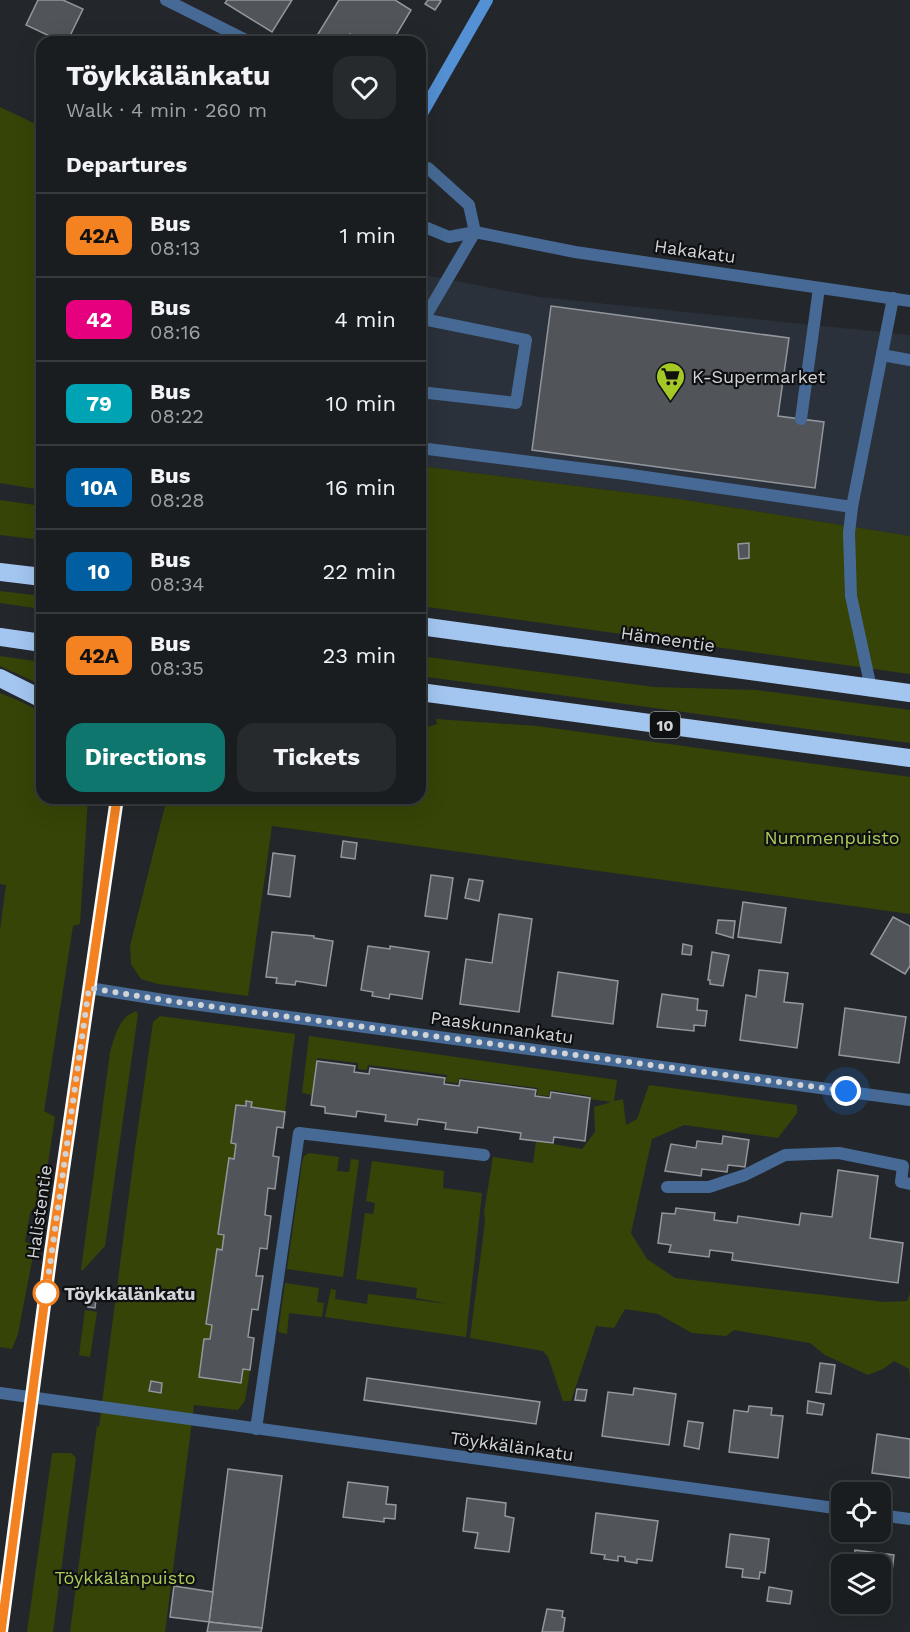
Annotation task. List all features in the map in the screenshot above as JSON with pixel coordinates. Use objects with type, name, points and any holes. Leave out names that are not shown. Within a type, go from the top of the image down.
[{"type":"highway","points":[[0,572],[36,576]]},
{"type":"highway","name":"Hämeentie","points":[[426,627],[910,693]]},
{"type":"highway","points":[[0,638],[36,642]]},
{"type":"highway","points":[[0,678],[36,696]]},
{"type":"highway","name":"10","points":[[426,693],[910,758]]},
{"type":"street","points":[[166,0],[238,36]]},
{"type":"street","points":[[426,107],[487,0]]},
{"type":"street","points":[[426,168],[469,205],[475,232],[426,315]]},
{"type":"street","name":"Hakakatu","points":[[426,227],[449,237],[475,232],[575,252],[910,301]]},
{"type":"street","points":[[801,419],[819,288]]},
{"type":"street","points":[[871,688],[851,596],[849,533],[852,507],[893,298]]},
{"type":"street","points":[[426,323],[526,340],[516,403],[426,393]]},
{"type":"street","points":[[882,355],[910,360]]},
{"type":"street","points":[[426,449],[625,474],[852,507]]},
{"type":"street","name":"Halistentie","points":[[1,1632],[31,1398],[116,804]]},
{"type":"street","name":"Paaskunnankatu","points":[[89,988],[910,1100]]},
{"type":"street","points":[[256,1429],[299,1133],[484,1155]]},
{"type":"street","points":[[668,1187],[709,1187],[745,1175],[785,1155],[839,1153],[903,1166],[901,1182],[910,1184]]},
{"type":"street","name":"Töykkälänkatu","points":[[0,1393],[831,1507]]},
{"type":"street","points":[[891,1516],[910,1519]]},
{"type":"shaded area","points":[[426,275],[539,297],[910,335],[910,536],[679,499],[426,467]]},
{"type":"green space","points":[[0,107],[36,124],[36,489],[0,483]]},
{"type":"green space","points":[[426,467],[679,499],[910,536],[910,674],[426,607]]},
{"type":"green space","points":[[0,500],[36,505],[36,539],[0,535]]},
{"type":"green space","points":[[0,591],[36,595],[36,608],[0,603]]},
{"type":"green space","points":[[0,656],[36,661],[36,682],[0,666]]},
{"type":"green space","points":[[426,657],[654,687],[756,690],[910,710],[910,743],[426,677]]},
{"type":"green space","points":[[0,693],[36,710],[36,804],[88,804],[80,924],[73,926],[44,1111],[55,1117],[42,1203],[38,1203],[30,1213],[25,1242],[35,1245],[18,1334],[12,1349],[0,1347],[0,930],[6,885],[0,884]]},
{"type":"green space","name":"Nummenpuisto","points":[[436,719],[537,726],[910,777],[910,914],[272,826],[248,996],[158,984],[141,979],[131,964],[130,946],[166,804],[426,804],[426,727],[437,724]]},
{"type":"green space","points":[[136,1011],[138,1014],[105,1246],[81,1270],[110,1052],[122,1022]]},
{"type":"green space","name":"Töykkälänpuisto","points":[[160,1016],[295,1034],[285,1112],[251,1107],[252,1102],[247,1101],[246,1106],[236,1105],[231,1143],[236,1144],[234,1159],[229,1158],[218,1234],[224,1235],[222,1250],[217,1249],[206,1324],[212,1325],[210,1339],[204,1339],[199,1377],[241,1383],[243,1369],[250,1370],[245,1401],[238,1410],[194,1405],[165,1632],[70,1632],[153,1022]]},
{"type":"green space","points":[[309,1036],[617,1080],[614,1101],[623,1099],[626,1125],[637,1119],[649,1085],[797,1105],[797,1113],[778,1138],[684,1125],[652,1139],[631,1233],[647,1259],[675,1278],[885,1302],[907,1301],[910,1293],[910,1383],[909,1369],[894,1361],[883,1369],[868,1375],[825,1355],[810,1343],[734,1330],[726,1336],[692,1333],[658,1314],[625,1309],[614,1328],[596,1326],[571,1401],[563,1401],[548,1357],[543,1351],[470,1338],[485,1222],[484,1212],[493,1157],[533,1163],[536,1141],[582,1149],[595,1132],[594,1107],[612,1102],[550,1090],[549,1096],[537,1095],[538,1088],[459,1078],[458,1083],[446,1082],[447,1075],[368,1065],[367,1070],[358,1069],[358,1063],[317,1058],[312,1095],[302,1093]]},
{"type":"green space","points":[[309,1153],[339,1157],[337,1171],[349,1172],[351,1159],[359,1160],[343,1277],[287,1269],[302,1163],[304,1156]]},
{"type":"green space","points":[[372,1161],[444,1171],[443,1188],[482,1193],[466,1337],[325,1317],[331,1289],[336,1290],[335,1299],[367,1304],[368,1294],[449,1304],[416,1298],[417,1288],[356,1279],[365,1213],[373,1214],[375,1203],[366,1201]]},
{"type":"green space","points":[[285,1283],[319,1288],[317,1302],[324,1303],[322,1317],[289,1313],[287,1334],[278,1332]]},
{"type":"green space","points":[[85,1310],[97,1312],[90,1357],[79,1355]]},
{"type":"green space","points":[[71,1453],[76,1458],[53,1632],[27,1632],[52,1454]]},
{"type":"building","points":[[38,0],[63,0],[83,9],[70,36],[49,36],[26,25]]},
{"type":"building","points":[[227,0],[292,0],[272,32],[225,3]]},
{"type":"building","points":[[339,0],[395,0],[411,10],[396,36],[353,36],[350,34],[349,36],[317,36]]},
{"type":"building","points":[[428,0],[441,1],[435,10],[425,4]]},
{"type":"building","points":[[551,306],[789,338],[778,416],[824,422],[815,488],[532,450]]},
{"type":"building","points":[[749,543],[749,558],[739,559],[738,544]]},
{"type":"building","points":[[343,841],[357,843],[355,859],[341,857]]},
{"type":"building","points":[[273,853],[295,856],[290,897],[268,894]]},
{"type":"building","points":[[431,875],[453,878],[447,919],[425,916]]},
{"type":"building","points":[[469,879],[483,881],[479,901],[465,898]]},
{"type":"building","points":[[743,902],[786,908],[781,943],[738,937]]},
{"type":"building","points":[[499,914],[532,919],[519,1012],[460,1004],[466,959],[492,963]]},
{"type":"building","points":[[893,917],[910,926],[910,966],[905,974],[871,954]]},
{"type":"building","points":[[718,920],[735,921],[733,938],[716,933]]},
{"type":"building","points":[[272,932],[314,936],[314,938],[333,941],[326,986],[296,981],[295,985],[276,983],[277,978],[266,977]]},
{"type":"building","points":[[683,944],[692,946],[691,955],[682,954]]},
{"type":"building","points":[[368,946],[390,949],[390,946],[429,952],[422,999],[390,994],[389,999],[372,996],[373,992],[361,990]]},
{"type":"building","points":[[712,952],[729,955],[723,986],[710,984],[708,980]]},
{"type":"building","points":[[759,970],[788,973],[784,1002],[803,1004],[797,1048],[740,1040],[746,995],[756,997]]},
{"type":"building","points":[[558,972],[618,981],[613,1024],[552,1016]]},
{"type":"building","points":[[662,994],[698,999],[697,1010],[707,1011],[705,1026],[694,1025],[694,1031],[657,1027]]},
{"type":"building","points":[[845,1008],[906,1017],[899,1063],[839,1055]]},
{"type":"building","points":[[317,1061],[355,1066],[354,1072],[369,1074],[370,1068],[445,1078],[444,1084],[459,1086],[460,1080],[536,1090],[535,1096],[550,1098],[551,1092],[590,1098],[585,1141],[554,1137],[553,1143],[520,1139],[521,1133],[478,1127],[477,1133],[445,1129],[446,1123],[418,1119],[417,1125],[385,1121],[386,1115],[357,1111],[356,1117],[325,1113],[325,1107],[311,1105]]},
{"type":"building","points":[[246,1101],[252,1102],[251,1107],[285,1112],[283,1128],[277,1127],[273,1156],[279,1157],[275,1189],[268,1188],[265,1215],[271,1216],[267,1249],[260,1248],[256,1276],[263,1276],[258,1310],[252,1309],[248,1337],[254,1338],[250,1370],[243,1369],[241,1383],[199,1377],[204,1339],[210,1339],[212,1325],[206,1324],[217,1249],[222,1250],[224,1235],[218,1234],[229,1158],[234,1159],[236,1144],[231,1143],[236,1105],[246,1106]]},
{"type":"building","points":[[723,1136],[749,1140],[745,1167],[728,1165],[727,1172],[702,1169],[701,1176],[665,1171],[671,1144],[696,1148],[697,1141],[722,1144]]},
{"type":"building","points":[[838,1170],[878,1176],[870,1238],[903,1243],[898,1283],[732,1260],[733,1253],[710,1250],[709,1257],[669,1252],[671,1245],[658,1243],[662,1213],[675,1214],[676,1208],[715,1213],[714,1220],[737,1223],[738,1216],[799,1225],[801,1213],[832,1217]]},
{"type":"building","points":[[90,1290],[97,1291],[95,1308],[88,1307]]},
{"type":"building","points":[[820,1363],[835,1365],[831,1394],[816,1392]]},
{"type":"building","points":[[367,1378],[540,1402],[536,1424],[364,1400]]},
{"type":"building","points":[[151,1381],[162,1383],[161,1393],[149,1391]]},
{"type":"building","points":[[634,1388],[676,1394],[669,1445],[602,1436],[608,1392],[633,1395]]},
{"type":"building","points":[[577,1389],[587,1390],[585,1401],[575,1400]]},
{"type":"building","points":[[808,1401],[824,1404],[822,1415],[807,1413]]},
{"type":"building","points":[[749,1406],[772,1408],[771,1415],[783,1416],[778,1458],[729,1452],[734,1410],[748,1412]]},
{"type":"building","points":[[688,1421],[703,1423],[699,1449],[684,1446]]},
{"type":"building","points":[[877,1434],[910,1439],[910,1478],[872,1473]]},
{"type":"building","points":[[228,1469],[282,1476],[262,1628],[209,1622]]},
{"type":"building","points":[[348,1482],[388,1487],[386,1504],[396,1505],[395,1519],[384,1518],[384,1522],[343,1517]]},
{"type":"building","points":[[467,1498],[506,1503],[505,1516],[514,1518],[509,1552],[475,1548],[478,1533],[463,1531]]},
{"type":"building","points":[[596,1513],[658,1521],[652,1561],[637,1559],[637,1563],[625,1561],[625,1557],[618,1556],[618,1561],[604,1559],[605,1555],[591,1553]]},
{"type":"building","points":[[730,1534],[769,1539],[765,1573],[760,1572],[759,1579],[742,1577],[743,1569],[726,1567]]},
{"type":"building","points":[[855,1550],[886,1554],[854,1554]]},
{"type":"building","points":[[891,1555],[894,1555],[891,1580]]},
{"type":"building","points":[[174,1586],[213,1592],[209,1622],[170,1617]]},
{"type":"building","points":[[769,1587],[792,1591],[790,1604],[767,1601]]},
{"type":"building","points":[[547,1609],[563,1611],[562,1617],[565,1618],[563,1632],[542,1632]]},
{"type":"building","points":[[209,1622],[262,1628],[261,1632],[207,1632]]},
{"type":"bus line","name":"42A","points":[[1,1632],[51,1252],[116,804]]},
{"type":"place","name":"K-Supermarket","points":[[671,402]]},
{"type":"place","name":"Töykkälänkatu","points":[[46,1293]]},
{"type":"route","points":[[46,1293],[89,988],[147,998],[846,1091]]}]
